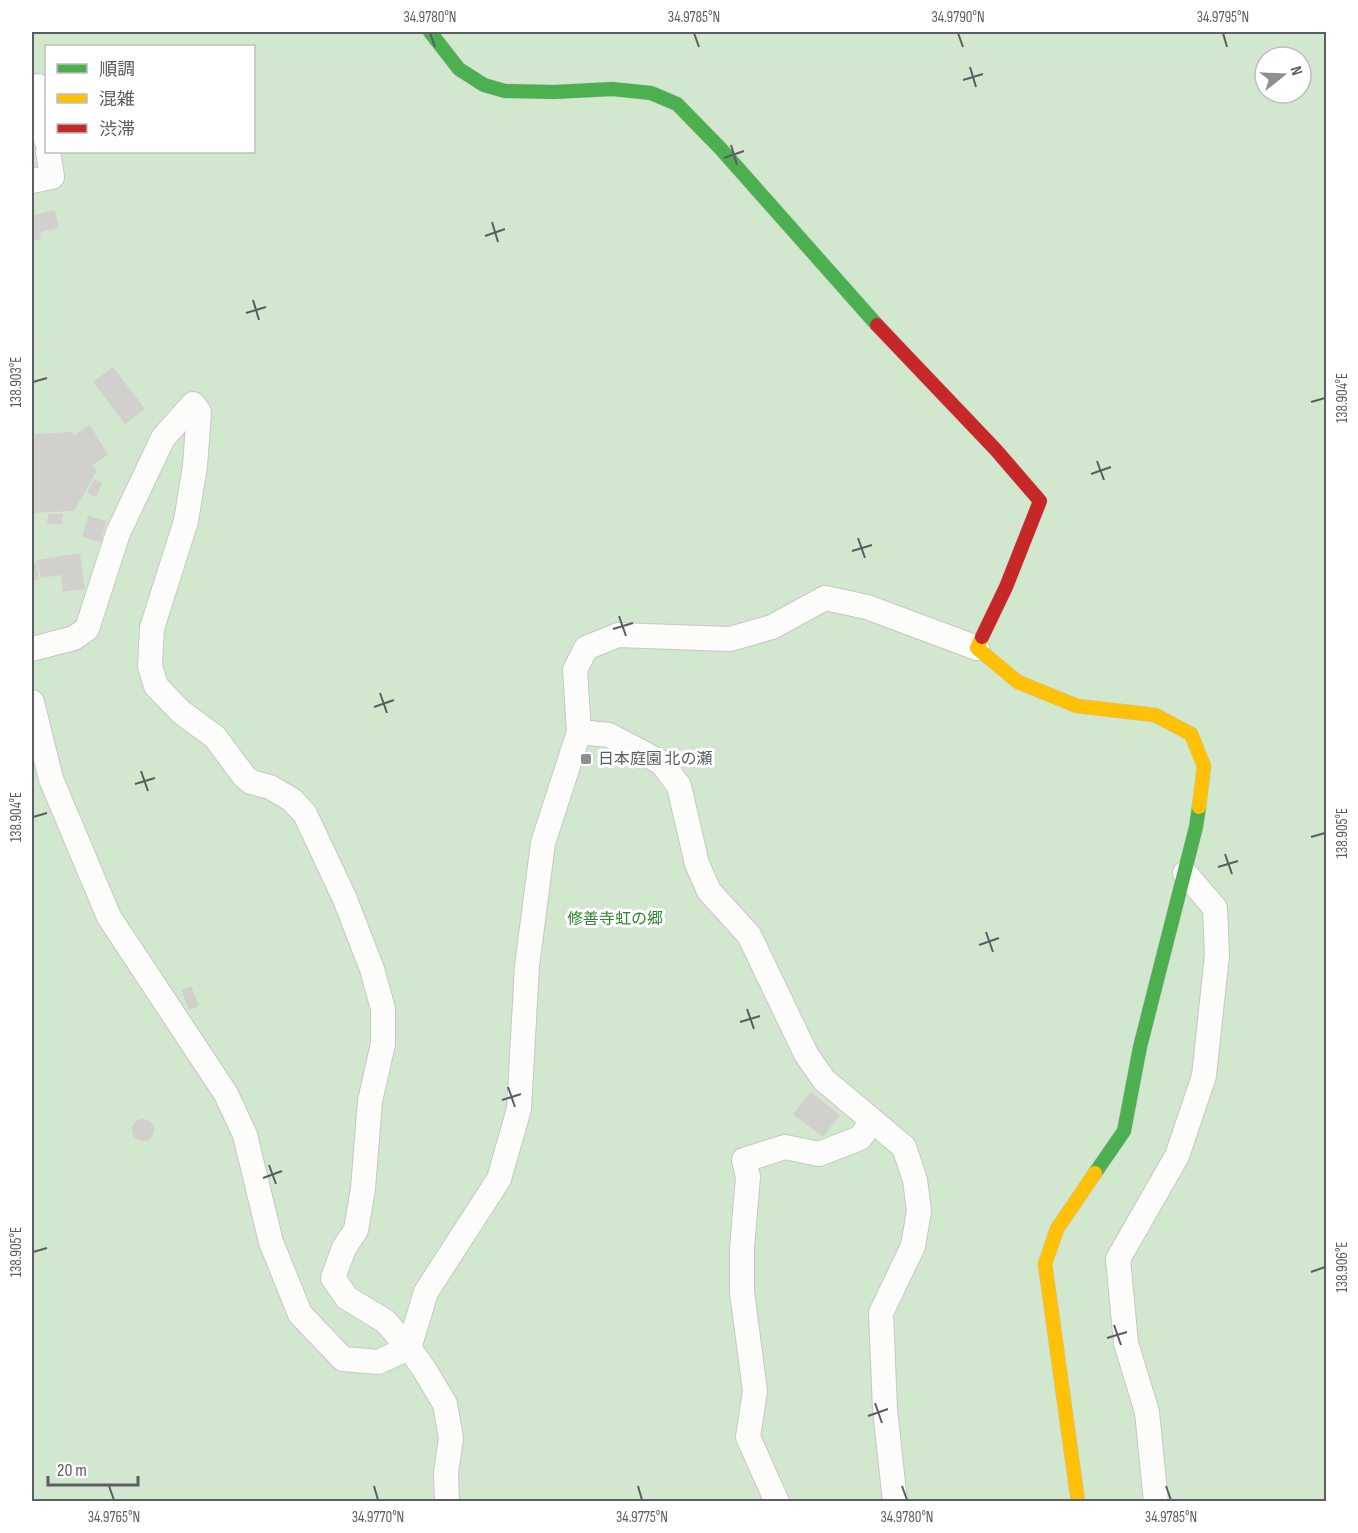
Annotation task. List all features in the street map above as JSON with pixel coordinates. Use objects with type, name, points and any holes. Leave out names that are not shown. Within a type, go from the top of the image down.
[{"type":"street","points":[[430,32],[459,69],[484,85],[505,91],[622,90],[651,93],[677,104],[720,147],[885,334],[996,450],[1040,501],[1006,587],[977,648]]},
{"type":"street","points":[[32,88],[38,86],[45,133]]},
{"type":"street","points":[[32,181],[52,177],[48,153]]},
{"type":"street","points":[[32,649],[74,638],[87,629],[118,533],[143,480],[163,438],[194,404],[199,412],[195,466],[186,521],[152,628],[150,666],[156,686],[181,712],[215,737],[244,776],[251,782],[270,787],[292,800],[305,814],[344,897],[372,969],[383,1009],[383,1044],[370,1101],[363,1189],[356,1230],[344,1248],[333,1278],[347,1298],[385,1321],[409,1348],[445,1404],[451,1438],[446,1473],[447,1502]]},
{"type":"street","points":[[32,702],[51,779],[109,917],[226,1094],[245,1135],[271,1242],[300,1314],[343,1359],[378,1362],[409,1348],[426,1292],[500,1179],[519,1109],[527,966],[543,843],[579,732],[574,670],[586,648],[618,635],[730,639],[772,627],[825,598],[867,607],[977,648],[1018,682],[1077,706],[1155,715],[1191,734],[1204,766],[1196,826],[1140,1047],[1124,1131],[1057,1229],[1045,1264],[1078,1502]]},
{"type":"street","points":[[579,732],[609,735],[662,764],[679,786],[697,864],[709,891],[749,935],[806,1054],[824,1080],[904,1147],[915,1180],[920,1211],[913,1246],[881,1313],[885,1409],[895,1502]]},
{"type":"street","points":[[1156,1502],[1147,1412],[1126,1342],[1118,1259],[1177,1156],[1204,1076],[1217,955],[1215,908],[1185,873]]},
{"type":"street","points":[[777,1502],[748,1437],[755,1391],[742,1292],[742,1248],[748,1177],[744,1160],[785,1147],[819,1154],[860,1138],[872,1121]]},
{"type":"green space","name":"修善寺虹の郷","points":[[32,32],[1326,32],[1326,1501],[32,1501]]},
{"type":"building","points":[[32,202],[35,215],[55,210],[59,228],[40,232],[41,239],[32,241]]},
{"type":"building","points":[[113,367],[145,409],[125,424],[93,382]]},
{"type":"building","points":[[90,425],[108,455],[92,465],[97,471],[74,511],[32,513],[32,434],[72,432],[74,435]]},
{"type":"building","points":[[94,479],[102,483],[96,497],[87,493]]},
{"type":"building","points":[[48,514],[63,514],[62,524],[47,524]]},
{"type":"building","points":[[88,516],[106,521],[101,542],[82,537]]},
{"type":"building","points":[[80,553],[85,589],[63,592],[61,575],[41,578],[37,560]]},
{"type":"building","points":[[36,562],[39,579],[32,581],[32,563]]},
{"type":"building","points":[[191,986],[199,1006],[189,1010],[181,990]]},
{"type":"building","points":[[811,1092],[840,1115],[823,1137],[793,1114]]},
{"type":"building","points":[[143,1119],[151,1122],[154,1130],[151,1138],[143,1141],[135,1138],[132,1130],[135,1122]]},
{"type":"railway","points":[[32,352],[80,288],[98,242],[107,207]]},
{"type":"traffic: fast","points":[[430,32],[459,69],[484,85],[505,91],[554,92],[612,89],[651,93],[677,104],[720,148],[877,325]]},
{"type":"traffic: fast","points":[[1095,1173],[1124,1131],[1140,1047],[1196,827],[1199,807]]},
{"type":"traffic: slow","points":[[982,637],[977,648],[1018,682],[1077,706],[1155,715],[1191,734],[1204,766],[1199,807]]},
{"type":"traffic: slow","points":[[1078,1502],[1045,1264],[1057,1229],[1095,1173]]},
{"type":"traffic: jam","points":[[877,325],[996,450],[1040,501],[1006,587],[982,637]]},
{"type":"place","name":"日本庭園 北の瀬","points":[[586,759]]}]
